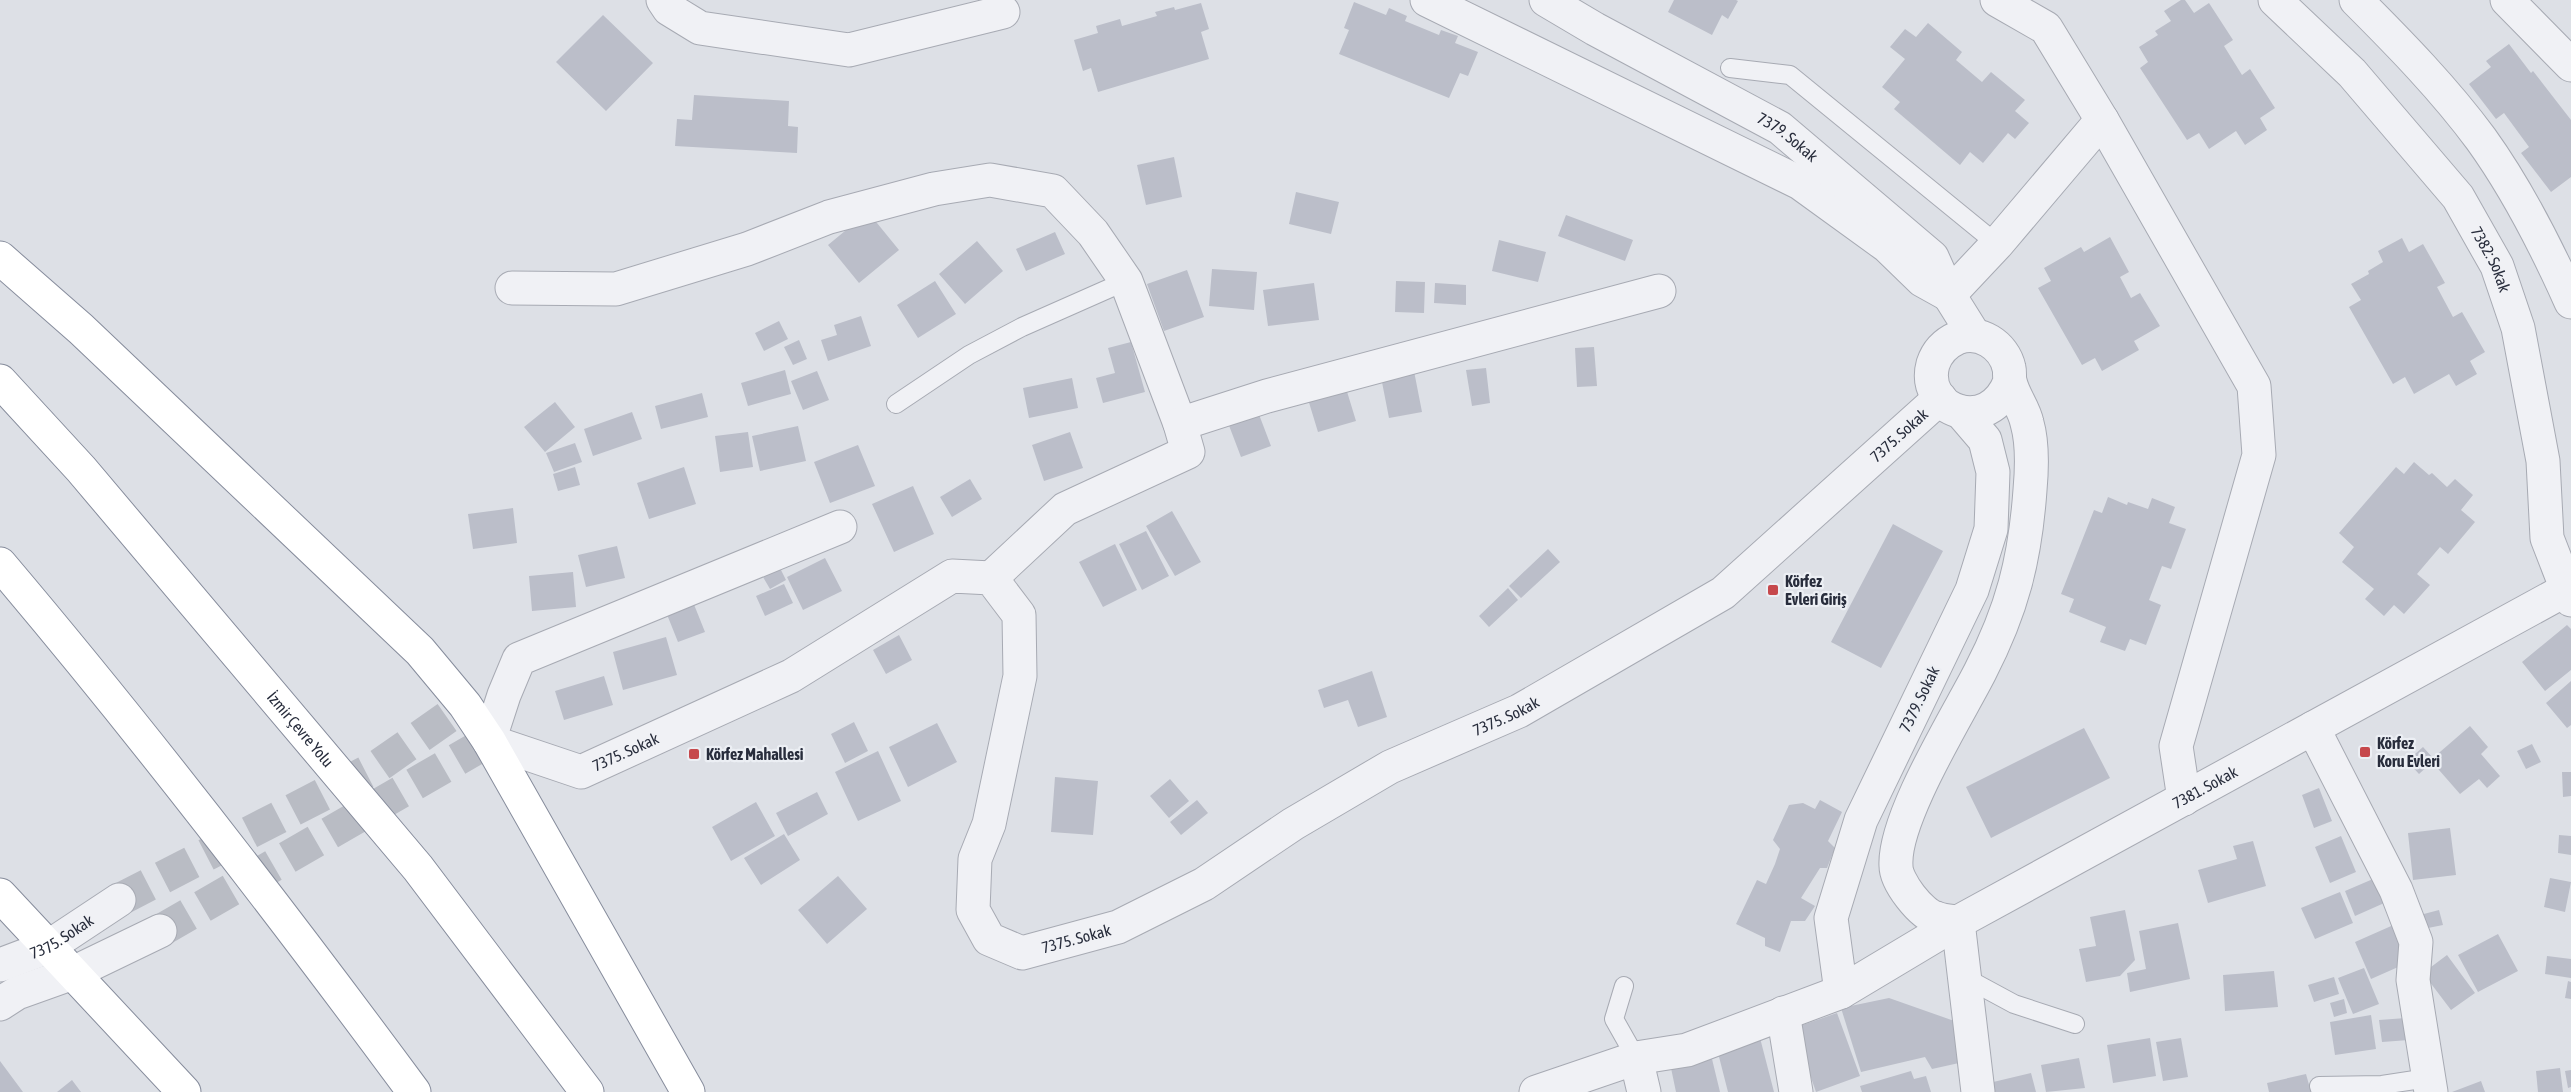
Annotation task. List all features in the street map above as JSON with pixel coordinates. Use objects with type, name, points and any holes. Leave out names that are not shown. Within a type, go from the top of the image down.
[{"type":"highway","points":[[0,258],[81,329],[420,651],[465,705],[489,741],[688,1092]]},
{"type":"highway","name":"İzmir Çevre Yolu","points":[[0,381],[81,469],[418,868],[587,1092]]},
{"type":"highway","points":[[0,564],[74,652],[303,941],[414,1092]]},
{"type":"highway","points":[[0,896],[184,1092]]},
{"type":"street","points":[[663,0],[669,9],[700,28],[849,50],[1003,12]]},
{"type":"street","points":[[1427,0],[1800,183],[1887,246],[1922,280],[1949,295],[1997,244],[2102,120]]},
{"type":"street","name":"7379. Sokak","points":[[1546,0],[1595,29],[1780,128],[1932,257],[1949,295],[1974,335]]},
{"type":"street","points":[[1997,0],[2046,28],[2102,120],[2254,386],[2259,455],[2176,746],[2184,799]]},
{"type":"street","name":"7382: Sokak","points":[[2275,0],[2352,73],[2458,197],[2497,266],[2518,328],[2543,461],[2547,538],[2569,592]]},
{"type":"street","points":[[2356,0],[2413,56],[2481,139],[2546,246],[2571,302]]},
{"type":"street","points":[[2506,0],[2571,65]]},
{"type":"street","points":[[512,288],[616,289],[747,249],[829,217],[934,189],[990,180],[1053,191],[1093,234],[1126,281],[1180,424],[1188,452],[1065,509],[991,578]]},
{"type":"street","points":[[1180,424],[1267,396],[1659,291]]},
{"type":"street","name":"7379. Sokak","points":[[1841,992],[1831,918],[1861,820],[1972,590],[1991,529],[1993,472],[1985,441],[1934,387],[1932,374],[1934,362],[1949,342],[1974,335],[1997,345],[2005,356],[2010,381],[2028,423],[2032,463],[2028,525],[2015,590],[1990,654],[1911,805],[1899,838],[1895,868],[1905,889],[1918,906],[1934,918],[1958,922]]},
{"type":"street","points":[[1951,405],[1974,413],[1987,410],[1998,403],[2010,381]]},
{"type":"street","name":"7375. Sokak","points":[[489,741],[581,772],[791,676],[952,576],[991,578],[1019,615],[1020,676],[989,824],[975,859],[973,910],[989,939],[1022,952],[1118,927],[1194,889],[1293,824],[1390,767],[1518,711],[1723,593],[1951,405]]},
{"type":"street","points":[[489,741],[519,659],[840,526]]},
{"type":"street","name":"7381. Sokak","points":[[1536,1092],[1636,1058],[1687,1050],[1841,992],[1958,922],[2313,728],[2569,592]]},
{"type":"street","points":[[2313,728],[2396,890],[2416,942],[2413,980],[2430,1085]]},
{"type":"street","name":"7375. Sokak","points":[[0,965],[48,947],[119,900]]},
{"type":"street","points":[[1958,922],[1978,1092]]},
{"type":"street","points":[[0,1004],[17,993],[73,974],[160,931]]},
{"type":"street","points":[[1783,1013],[1796,1092]]},
{"type":"street","points":[[1636,1058],[1644,1092]]},
{"type":"lane","points":[[1730,68],[1790,75],[1997,244]]},
{"type":"lane","points":[[896,404],[980,350],[1022,327],[1126,281]]},
{"type":"lane","points":[[1964,977],[2014,1004],[2075,1024]]},
{"type":"lane","points":[[1624,986],[1614,1019],[1636,1058]]},
{"type":"lane","points":[[2321,1092],[2319,1086],[2430,1085]]},
{"type":"building","points":[[1674,0],[1738,1],[1728,19],[1722,15],[1712,35],[1668,12]]},
{"type":"building","points":[[2181,0],[2185,0],[2194,13],[2209,3],[2233,40],[2224,46],[2242,75],[2250,69],[2275,108],[2260,118],[2267,130],[2245,145],[2236,131],[2209,149],[2199,133],[2187,140],[2140,68],[2148,62],[2139,47],[2158,35],[2155,31],[2171,21],[2164,11]]},
{"type":"building","points":[[1354,2],[1386,15],[1389,8],[1407,16],[1405,21],[1439,35],[1441,30],[1458,36],[1455,43],[1478,52],[1468,76],[1460,73],[1449,98],[1339,54],[1349,30],[1344,28]]},
{"type":"building","points":[[1201,3],[1209,29],[1201,32],[1209,59],[1098,92],[1091,68],[1083,71],[1074,40],[1098,33],[1096,26],[1120,19],[1122,26],[1157,16],[1155,12],[1174,7],[1175,10]]},
{"type":"building","points":[[603,15],[653,63],[606,111],[556,62]]},
{"type":"building","points":[[1928,23],[1962,52],[1956,60],[1982,82],[1991,72],[2025,100],[2015,111],[2029,123],[2015,139],[2008,133],[1983,163],[1970,152],[1960,165],[1894,109],[1900,102],[1882,87],[1905,59],[1890,47],[1905,29],[1916,37]]},
{"type":"building","points":[[2509,44],[2571,120],[2571,177],[2551,192],[2521,153],[2529,147],[2504,113],[2496,119],[2469,84],[2491,67],[2486,61]]},
{"type":"building","points":[[694,95],[789,101],[788,126],[798,127],[797,153],[675,146],[677,119],[692,120]]},
{"type":"building","points":[[1174,157],[1182,197],[1146,205],[1137,165]]},
{"type":"building","points":[[1296,192],[1339,202],[1331,234],[1289,224]]},
{"type":"building","points":[[868,212],[899,250],[859,283],[828,245]]},
{"type":"building","points":[[1566,215],[1633,240],[1625,261],[1558,236]]},
{"type":"building","points":[[1055,232],[1065,254],[1026,271],[1016,249]]},
{"type":"building","points":[[2110,237],[2129,272],[2120,277],[2131,298],[2140,293],[2160,326],[2134,341],[2139,350],[2102,371],[2095,358],[2082,365],[2038,288],[2051,281],[2044,268],[2081,247],[2084,252]]},
{"type":"building","points":[[2402,238],[2409,252],[2423,244],[2445,283],[2437,287],[2453,317],[2462,312],[2485,352],[2470,361],[2477,374],[2456,386],[2449,374],[2414,394],[2405,377],[2393,384],[2349,307],[2361,300],[2351,284],[2369,274],[2368,271],[2383,262],[2378,251]]},
{"type":"building","points":[[1499,240],[1546,252],[1538,282],[1492,271]]},
{"type":"building","points":[[977,241],[1003,271],[965,304],[939,274]]},
{"type":"building","points":[[1212,269],[1257,272],[1254,310],[1209,306]]},
{"type":"building","points":[[1187,270],[1204,317],[1164,331],[1147,284]]},
{"type":"building","points":[[935,281],[956,314],[918,338],[897,305]]},
{"type":"building","points":[[1396,281],[1425,282],[1424,313],[1395,312]]},
{"type":"building","points":[[1314,283],[1319,320],[1268,326],[1263,290]]},
{"type":"building","points":[[1435,283],[1466,285],[1466,305],[1434,303]]},
{"type":"building","points":[[861,316],[871,346],[828,361],[821,340],[837,335],[834,325]]},
{"type":"building","points":[[779,321],[788,339],[764,351],[755,333]]},
{"type":"building","points":[[799,340],[807,359],[793,365],[784,347]]},
{"type":"building","points":[[1131,342],[1145,392],[1103,403],[1096,378],[1115,373],[1108,348]]},
{"type":"building","points":[[1594,347],[1597,386],[1577,387],[1575,348]]},
{"type":"building","points":[[1486,368],[1490,403],[1472,406],[1466,370]]},
{"type":"building","points":[[785,370],[791,394],[748,406],[741,383]]},
{"type":"building","points":[[817,371],[829,400],[803,410],[791,381]]},
{"type":"building","points":[[1414,371],[1422,412],[1389,418],[1381,377]]},
{"type":"building","points":[[1072,378],[1078,408],[1029,418],[1023,388]]},
{"type":"building","points":[[1345,385],[1356,421],[1318,432],[1307,396]]},
{"type":"building","points":[[702,393],[708,417],[661,429],[655,406]]},
{"type":"building","points":[[555,402],[575,427],[545,452],[524,427]]},
{"type":"building","points":[[1255,404],[1271,446],[1241,457],[1225,415]]},
{"type":"building","points":[[632,412],[642,439],[593,456],[584,429]]},
{"type":"building","points":[[798,426],[806,461],[760,471],[752,436]]},
{"type":"building","points":[[748,432],[753,467],[720,472],[715,436]]},
{"type":"building","points":[[1070,432],[1083,468],[1044,481],[1032,445]]},
{"type":"building","points":[[575,443],[582,462],[554,472],[546,453]]},
{"type":"building","points":[[858,445],[875,486],[830,503],[814,462]]},
{"type":"building","points":[[2414,462],[2429,475],[2432,473],[2447,487],[2455,479],[2473,495],[2461,510],[2475,522],[2448,554],[2440,547],[2417,574],[2430,585],[2404,614],[2394,605],[2384,616],[2365,599],[2374,589],[2342,562],[2354,547],[2339,533],[2396,467],[2404,474]]},
{"type":"building","points":[[575,467],[580,485],[558,491],[553,474]]},
{"type":"building","points":[[684,467],[696,504],[649,519],[637,483]]},
{"type":"building","points":[[970,479],[982,499],[952,517],[940,497]]},
{"type":"building","points":[[913,486],[934,534],[894,552],[872,504]]},
{"type":"building","points":[[2108,497],[2127,505],[2128,502],[2148,509],[2152,498],[2175,507],[2169,523],[2186,529],[2171,569],[2162,566],[2149,600],[2161,605],[2146,645],[2130,639],[2125,651],[2100,642],[2106,627],[2069,612],[2074,599],[2061,594],[2094,510],[2102,513]]},
{"type":"building","points":[[513,508],[517,543],[473,549],[468,514]]},
{"type":"building","points":[[1172,511],[1201,562],[1175,576],[1146,526]]},
{"type":"building","points":[[1893,524],[1943,551],[1881,668],[1831,642]]},
{"type":"building","points":[[1146,531],[1169,576],[1142,590],[1119,544]]},
{"type":"building","points":[[1115,544],[1137,590],[1103,607],[1079,562]]},
{"type":"building","points":[[617,546],[625,578],[586,587],[578,555]]},
{"type":"building","points":[[1548,549],[1560,562],[1521,598],[1509,586]]},
{"type":"building","points":[[825,558],[842,591],[803,610],[787,577]]},
{"type":"building","points":[[780,568],[786,580],[770,589],[763,577]]},
{"type":"building","points":[[573,572],[576,607],[532,611],[529,576]]},
{"type":"building","points":[[784,584],[793,603],[765,616],[756,596]]},
{"type":"building","points":[[1508,588],[1518,600],[1489,627],[1479,616]]},
{"type":"building","points":[[691,597],[705,632],[678,642],[664,607]]},
{"type":"building","points":[[2567,625],[2571,629],[2571,670],[2545,691],[2522,662]]},
{"type":"building","points":[[899,635],[912,660],[886,674],[873,650]]},
{"type":"building","points":[[666,637],[677,675],[623,690],[613,652]]},
{"type":"building","points":[[1372,671],[1387,717],[1358,727],[1348,700],[1324,708],[1318,690]]},
{"type":"building","points":[[604,676],[613,705],[564,720],[555,691]]},
{"type":"building","points":[[2571,681],[2571,725],[2567,728],[2546,703]]},
{"type":"building","points":[[854,722],[868,751],[845,763],[831,734]]},
{"type":"building","points":[[937,723],[957,762],[908,787],[889,747]]},
{"type":"building","points":[[2470,726],[2488,747],[2481,754],[2500,776],[2487,788],[2479,779],[2460,794],[2432,762],[2419,774],[2407,761],[2423,747],[2433,758]]},
{"type":"building","points":[[2084,728],[2110,778],[1991,838],[1966,787]]},
{"type":"building","points":[[2532,744],[2541,762],[2526,769],[2517,751]]},
{"type":"building","points":[[878,751],[901,801],[858,821],[835,772]]},
{"type":"building","points":[[2562,772],[2571,772],[2571,796],[2563,797]]},
{"type":"building","points":[[1055,777],[1098,781],[1093,835],[1051,832]]},
{"type":"building","points":[[1170,779],[1189,801],[1169,818],[1150,796]]},
{"type":"building","points":[[2319,788],[2332,821],[2314,828],[2302,795]]},
{"type":"building","points":[[817,792],[828,814],[788,836],[776,813]]},
{"type":"building","points":[[1197,800],[1208,813],[1181,835],[1170,822]]},
{"type":"building","points":[[1820,800],[1842,812],[1828,841],[1835,848],[1827,868],[1820,868],[1801,898],[1815,906],[1805,921],[1791,921],[1780,952],[1765,946],[1765,938],[1736,924],[1757,880],[1766,884],[1775,864],[1780,849],[1773,840],[1789,805],[1803,803],[1815,809]]},
{"type":"building","points":[[756,802],[775,836],[731,861],[712,827]]},
{"type":"building","points":[[2450,828],[2456,875],[2413,880],[2408,833]]},
{"type":"building","points":[[784,834],[800,860],[761,885],[744,858]]},
{"type":"building","points":[[2559,835],[2571,836],[2571,855],[2558,853]]},
{"type":"building","points":[[2341,836],[2356,872],[2330,883],[2315,847]]},
{"type":"building","points":[[2253,841],[2266,886],[2208,903],[2198,870],[2237,859],[2233,846]]},
{"type":"building","points":[[838,876],[867,909],[827,944],[798,910]]},
{"type":"building","points":[[2380,876],[2391,900],[2355,916],[2345,891]]},
{"type":"building","points":[[2550,878],[2571,882],[2565,912],[2544,907]]},
{"type":"building","points":[[2340,892],[2353,923],[2315,939],[2301,908]]},
{"type":"building","points":[[2125,910],[2135,960],[2120,976],[2086,982],[2079,949],[2096,946],[2090,917]]},
{"type":"building","points":[[2439,910],[2443,925],[2423,929],[2420,915]]},
{"type":"building","points":[[2178,923],[2190,979],[2130,992],[2127,973],[2146,969],[2139,931]]},
{"type":"building","points":[[2398,923],[2414,960],[2371,979],[2355,942]]},
{"type":"building","points":[[2498,934],[2518,971],[2478,992],[2458,955]]},
{"type":"building","points":[[2447,955],[2475,993],[2451,1010],[2423,973]]},
{"type":"building","points":[[2547,956],[2571,959],[2571,978],[2545,974]]},
{"type":"building","points":[[2364,968],[2379,1004],[2353,1014],[2338,978]]},
{"type":"building","points":[[2274,971],[2278,1007],[2225,1011],[2223,975]]},
{"type":"building","points":[[2334,977],[2339,994],[2314,1002],[2308,985]]},
{"type":"building","points":[[2568,981],[2571,982],[2571,999],[2565,998]]},
{"type":"building","points":[[1889,998],[1960,1023],[1968,1061],[1932,1069],[1925,1057],[1861,1072],[1841,1008]]},
{"type":"building","points":[[2344,999],[2347,1013],[2334,1017],[2330,1003]]},
{"type":"building","points":[[1837,1013],[1860,1076],[1816,1092],[1794,1028]]},
{"type":"building","points":[[2371,1015],[2376,1049],[2335,1055],[2330,1022]]},
{"type":"building","points":[[2406,1018],[2409,1040],[2382,1042],[2379,1020]]},
{"type":"building","points":[[1759,1034],[1774,1092],[1728,1092],[1716,1045]]},
{"type":"building","points":[[2150,1038],[2156,1076],[2113,1083],[2107,1045]]},
{"type":"building","points":[[2181,1038],[2188,1077],[2163,1081],[2156,1042]]},
{"type":"building","points":[[2079,1058],[2085,1088],[2046,1092],[2041,1065]]},
{"type":"building","points":[[1712,1059],[1720,1092],[1676,1092],[1671,1068]]},
{"type":"building","points":[[0,1061],[23,1092],[0,1092]]},
{"type":"building","points":[[2560,1068],[2563,1092],[2538,1092],[2536,1071]]},
{"type":"building","points":[[2571,1070],[2571,1087],[2568,1088],[2565,1071]]},
{"type":"building","points":[[1911,1071],[1914,1079],[1926,1076],[1931,1092],[1862,1092],[1860,1086]]},
{"type":"building","points":[[2031,1073],[2036,1092],[1992,1092],[1989,1083]]},
{"type":"building","points":[[2306,1074],[2311,1092],[2269,1092],[2267,1083]]},
{"type":"building","points":[[72,1080],[81,1092],[57,1092]]},
{"type":"building","points":[[2481,1081],[2485,1092],[2452,1092]]},
{"type":"tunnel","points":[[119,900],[378,766],[465,705]]},
{"type":"tunnel","points":[[160,931],[489,741]]},
{"type":"place","name":"Körfez Evleri Giriş","points":[[1773,590]]},
{"type":"place","name":"Körfez Koru Evleri","points":[[2365,752]]},
{"type":"place","name":"Körfez Mahallesi","points":[[694,754]]}]
